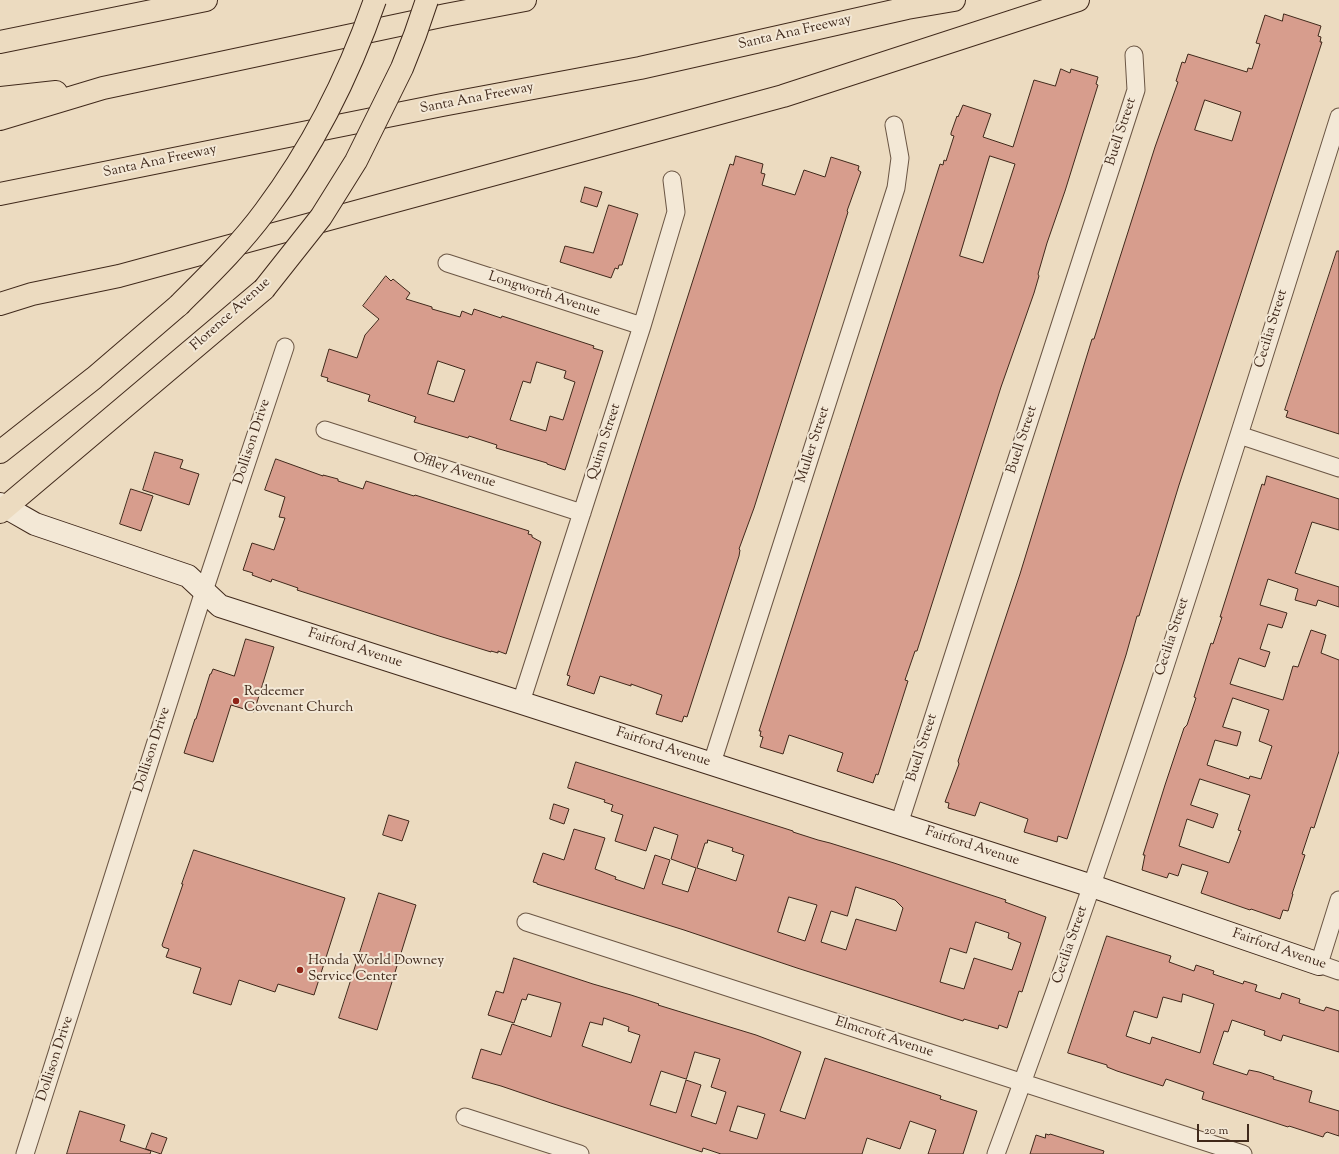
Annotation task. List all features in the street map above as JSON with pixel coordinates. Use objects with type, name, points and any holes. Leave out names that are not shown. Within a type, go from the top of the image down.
[{"type":"main road","points":[[0,42],[206,0]]},
{"type":"main road","points":[[0,452],[94,378],[179,305],[212,272],[265,212],[322,124],[362,37],[375,0]]},
{"type":"main road","name":"Florence Avenue","points":[[2,508],[264,289],[321,217],[356,161],[402,68],[427,0]]},
{"type":"main road","points":[[0,119],[103,88],[446,15],[525,0]]},
{"type":"main road","name":"Santa Ana Freeway","points":[[0,194],[442,105],[640,68],[907,8],[954,0]]},
{"type":"main road","points":[[0,304],[32,294],[126,274],[783,96],[1078,0]]},
{"type":"main road","points":[[0,98],[103,88]]},
{"type":"street","name":"Buell Street","points":[[899,824],[1136,90],[1134,55]]},
{"type":"street","name":"Cecilia Street","points":[[996,1154],[1092,886],[1239,435],[1339,117]]},
{"type":"street","name":"Muller Street","points":[[712,763],[896,188],[900,158],[894,125]]},
{"type":"street","name":"Quinn Street","points":[[521,702],[642,326],[676,212],[672,180]]},
{"type":"street","name":"Longworth Avenue","points":[[447,264],[642,326]]},
{"type":"street","name":"Dollison Drive","points":[[26,1154],[204,591],[285,347]]},
{"type":"street","name":"Offley Avenue","points":[[325,430],[582,513]]},
{"type":"street","points":[[1239,435],[1339,468]]},
{"type":"street","name":"Fairford Avenue","points":[[2,508],[35,524],[188,576],[220,606],[1092,886],[1339,971]]},
{"type":"street","points":[[1319,964],[1339,900]]},
{"type":"street","name":"Elmcroft Avenue","points":[[526,922],[1243,1154]]},
{"type":"street","points":[[465,1117],[580,1154]]},
{"type":"building","points":[[1284,14],[1321,26],[1318,36],[1321,37],[1320,42],[1322,42],[1179,485],[1139,616],[1137,616],[1067,839],[1058,836],[1057,842],[1024,832],[1028,819],[980,802],[975,816],[948,808],[949,803],[945,802],[959,764],[958,761],[1020,574],[1092,339],[1094,339],[1155,147],[1178,82],[1176,81],[1182,62],[1185,63],[1188,54],[1247,72],[1248,68],[1252,69],[1260,44],[1256,43],[1265,15],[1282,21]],"holes":[[[1205,100],[1241,112],[1232,141],[1195,130]]]},
{"type":"building","points":[[1061,69],[1070,73],[1071,69],[1098,77],[1096,84],[1098,85],[1047,243],[1034,293],[1001,387],[917,651],[915,651],[905,680],[908,681],[878,775],[876,774],[873,783],[837,771],[843,753],[789,735],[783,754],[760,747],[763,737],[760,736],[761,731],[759,731],[940,164],[943,165],[944,160],[946,161],[954,136],[951,135],[951,133],[957,116],[958,117],[963,105],[991,114],[983,137],[1013,147],[1034,80],[1055,86]],"holes":[[[990,156],[1015,164],[983,263],[960,256]]]},
{"type":"building","points":[[736,156],[763,164],[761,173],[765,174],[762,185],[795,195],[804,170],[825,177],[831,157],[859,166],[858,170],[861,172],[847,211],[848,212],[754,508],[739,549],[739,556],[687,717],[684,716],[682,722],[656,714],[662,695],[631,684],[631,686],[600,676],[594,694],[567,685],[570,676],[567,675],[730,164],[733,165]]},
{"type":"building","points":[[585,187],[602,192],[597,207],[581,202]]},
{"type":"building","points":[[609,205],[638,214],[622,265],[619,265],[618,269],[615,268],[611,278],[560,262],[565,246],[593,253]]},
{"type":"building","points":[[1337,251],[1339,251],[1339,434],[1286,417],[1288,411],[1285,410]]},
{"type":"building","points":[[386,276],[391,281],[393,279],[410,293],[406,299],[432,307],[432,309],[460,317],[462,311],[472,315],[474,309],[501,318],[502,316],[594,346],[593,348],[603,351],[565,470],[547,463],[496,448],[497,445],[469,436],[468,438],[414,422],[416,417],[368,401],[370,395],[327,381],[328,378],[321,376],[329,349],[357,358],[365,335],[379,319],[363,306]],"holes":[[[438,361],[465,370],[454,402],[428,394]],[[537,362],[566,371],[564,378],[575,382],[563,420],[550,416],[546,431],[510,420],[523,381],[530,383]]]},
{"type":"building","points":[[155,452],[183,460],[180,468],[199,474],[189,505],[143,490]]},
{"type":"building","points":[[276,459],[323,476],[338,479],[338,481],[363,489],[366,481],[529,531],[528,534],[532,535],[532,537],[541,542],[506,654],[498,651],[498,653],[491,652],[439,636],[297,590],[298,588],[272,579],[271,582],[243,570],[252,543],[274,550],[285,518],[279,517],[285,497],[265,490]]},
{"type":"building","points":[[1267,476],[1339,499],[1339,530],[1312,522],[1295,573],[1339,587],[1339,607],[1318,600],[1316,606],[1295,600],[1298,589],[1268,579],[1260,605],[1287,613],[1282,628],[1268,624],[1260,649],[1270,652],[1265,667],[1239,658],[1230,684],[1283,700],[1293,666],[1298,667],[1311,630],[1326,635],[1321,653],[1339,660],[1339,751],[1314,828],[1311,827],[1302,854],[1305,855],[1288,911],[1283,910],[1280,919],[1201,893],[1208,872],[1182,864],[1178,876],[1169,873],[1167,878],[1142,870],[1145,855],[1143,855],[1165,785],[1184,728],[1187,725],[1196,698],[1194,697],[1211,643],[1213,644],[1222,617],[1220,617],[1262,484],[1264,485]],"holes":[[[1233,698],[1269,710],[1259,741],[1272,746],[1261,779],[1250,776],[1249,779],[1207,765],[1215,740],[1237,746],[1241,732],[1223,727]],[[1200,779],[1250,795],[1238,830],[1241,831],[1229,863],[1179,846],[1187,819],[1213,828],[1218,814],[1191,805]]]},
{"type":"building","points":[[131,489],[153,496],[141,531],[120,524]]},
{"type":"building","name":"Redeemer Covenant Church","points":[[246,639],[274,647],[254,712],[231,705],[213,762],[184,753],[210,674],[213,669],[234,676]]},
{"type":"building","points":[[576,762],[894,863],[1006,900],[1005,902],[1046,917],[1022,992],[1019,991],[1007,1028],[999,1025],[998,1029],[964,1019],[963,1021],[533,882],[543,853],[564,860],[574,829],[605,838],[595,869],[616,877],[615,879],[644,889],[655,855],[670,860],[662,884],[688,892],[696,868],[671,859],[678,835],[654,827],[646,851],[615,841],[623,815],[611,811],[613,805],[604,802],[605,800],[568,788]],"holes":[[[708,840],[733,848],[732,851],[744,855],[736,881],[697,868],[705,843],[707,843]],[[856,887],[895,900],[903,908],[896,931],[856,919],[846,950],[821,942],[831,911],[847,916]],[[789,897],[817,905],[805,941],[778,932]],[[976,922],[1009,933],[1008,938],[1021,943],[1012,970],[974,958],[964,989],[940,982],[950,948],[966,953]]]},
{"type":"building","points":[[554,804],[569,809],[564,824],[550,819]]},
{"type":"building","points":[[389,815],[409,821],[402,841],[383,835]]},
{"type":"building","points":[[194,850],[345,898],[314,995],[278,984],[275,992],[239,980],[231,1005],[193,993],[201,968],[166,957],[169,949],[163,947],[162,945]]},
{"type":"building","points":[[379,893],[416,905],[377,1030],[339,1018]]},
{"type":"building","points":[[1107,936],[1171,956],[1169,962],[1194,971],[1196,965],[1214,971],[1213,974],[1243,984],[1244,981],[1257,985],[1255,991],[1280,999],[1282,993],[1300,999],[1299,1003],[1324,1011],[1326,1007],[1339,1011],[1339,1052],[1283,1035],[1281,1041],[1264,1035],[1265,1031],[1232,1020],[1228,1032],[1224,1031],[1213,1064],[1247,1075],[1249,1070],[1259,1072],[1274,1077],[1273,1079],[1312,1091],[1309,1102],[1339,1111],[1339,1136],[1327,1132],[1323,1137],[1289,1126],[1288,1127],[1202,1099],[1204,1092],[1166,1079],[1163,1086],[1117,1071],[1107,1067],[1107,1065],[1068,1053]],"holes":[[[1183,994],[1214,1004],[1200,1053],[1152,1037],[1150,1044],[1126,1036],[1134,1011],[1157,1018],[1163,997],[1181,1002]]]},
{"type":"building","points":[[514,958],[756,1035],[801,1052],[780,1111],[805,1119],[825,1058],[941,1096],[940,1099],[977,1111],[963,1154],[928,1154],[936,1130],[910,1121],[900,1149],[867,1138],[862,1154],[721,1154],[703,1148],[702,1152],[501,1086],[472,1078],[481,1049],[501,1055],[512,1024],[551,1037],[561,1003],[528,994],[526,1000],[522,999],[514,1023],[488,1015],[496,991],[503,993]],"holes":[[[604,1018],[629,1027],[628,1031],[640,1035],[631,1063],[582,1046],[590,1022],[602,1025]],[[695,1052],[720,1059],[711,1087],[726,1092],[716,1124],[691,1116],[701,1085],[686,1080],[676,1113],[650,1105],[661,1071],[686,1079]],[[738,1106],[765,1114],[757,1139],[730,1131]]]},
{"type":"building","points":[[80,1111],[125,1125],[120,1141],[151,1151],[150,1154],[67,1154]]},
{"type":"building","points":[[152,1133],[167,1138],[161,1154],[146,1149]]},
{"type":"building","points":[[1046,1134],[1104,1151],[1103,1154],[1030,1154],[1036,1135],[1045,1138]]},
{"type":"place","name":"Redeemer Covenant Church","points":[[236,701]]},
{"type":"place","name":"Honda World Downey Service Center","points":[[300,970]]}]
